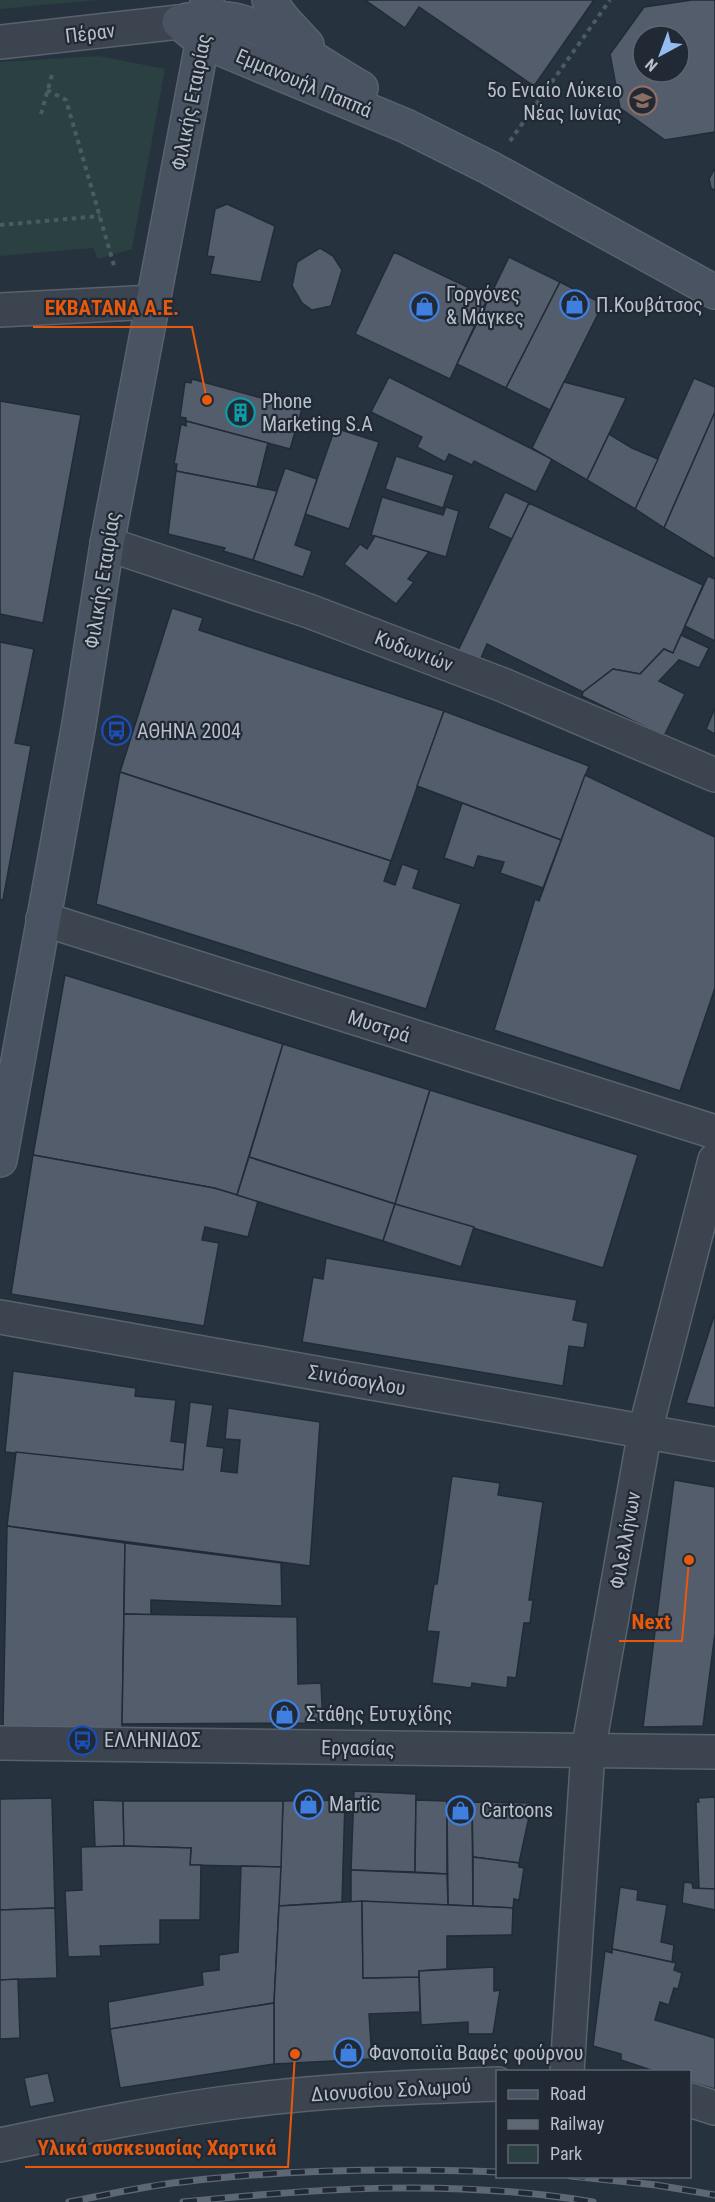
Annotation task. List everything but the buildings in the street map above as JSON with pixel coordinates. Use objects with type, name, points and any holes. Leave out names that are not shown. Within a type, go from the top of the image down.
[{"type":"street","points":[[269,0],[283,19],[333,72]]},
{"type":"street","name":"Εμμανουήλ Παππά","points":[[195,16],[236,20],[262,31],[370,94],[406,126]]},
{"type":"street","name":"Εμμανουήλ Παππά","points":[[195,16],[490,168],[715,292]]},
{"type":"street","name":"Πέραν","points":[[0,42],[63,36],[195,16]]},
{"type":"street","name":"Φιλικής Εταιρίας","points":[[0,1160],[79,724],[107,544],[139,303],[195,16]]},
{"type":"street","points":[[0,310],[139,303]]},
{"type":"street","name":"Κυδωνιών","points":[[107,544],[331,619],[503,685],[715,775]]},
{"type":"street","name":"Μυστρά","points":[[43,919],[715,1132]]},
{"type":"street","name":"Φιλελλήνων","points":[[567,2070],[588,1751],[645,1431],[715,1160]]},
{"type":"street","name":"Σινιόσογλου","points":[[0,1317],[715,1444]]},
{"type":"street","name":"Εργασίας","points":[[0,1743],[715,1752]]},
{"type":"street","name":"Διονυσίου Σολωμού","points":[[0,2145],[106,2122],[243,2101],[379,2088],[496,2085]]},
{"type":"street","points":[[691,2100],[715,2108]]},
{"type":"path","points":[[490,168],[610,0]]},
{"type":"path","points":[[41,114],[63,36]]},
{"type":"path","points":[[47,90],[66,100],[100,216],[139,303]]},
{"type":"path","points":[[0,225],[100,216]]},
{"type":"green space","points":[[0,0],[97,0],[0,9]]},
{"type":"green space","points":[[99,56],[165,69],[132,249],[98,259],[93,248],[0,256],[0,62]]},
{"type":"railway","points":[[69,2202],[139,2188],[260,2174],[379,2170],[496,2172]]},
{"type":"railway","points":[[590,2178],[656,2185],[715,2195]]},
{"type":"railway","points":[[183,2202],[285,2193],[388,2188],[491,2190],[593,2202]]},
{"type":"place","name":"5ο Ενιαίο Λύκειο Νέας Ιωνίας","points":[[643,101]]},
{"type":"place","name":"Π.Κουβάτσος","points":[[575,305]]},
{"type":"place","name":"Γοργόνες & Μάγκες","points":[[425,306]]},
{"type":"place","name":"ΕΚΒΑΤΑΝΑ Α.Ε.","points":[[207,400]]},
{"type":"place","name":"Phone Marketing S.A","points":[[241,413]]},
{"type":"place","name":"ΑΘΗΝΑ 2004","points":[[116,731]]},
{"type":"place","name":"Next","points":[[689,1560]]},
{"type":"place","name":"Στάθης Ευτυχίδης","points":[[285,1714]]},
{"type":"place","name":"ΕΛΛΗΝΙΔΟΣ","points":[[83,1740]]},
{"type":"place","name":"Martic","points":[[308,1804]]},
{"type":"place","name":"Cartoons","points":[[460,1810]]},
{"type":"place","name":"Φανοποιϊα Βαφές φούρνου","points":[[348,2053]]},
{"type":"place","name":"Υλικά συσκευασίας Χαρτικά","points":[[295,2054]]}]
